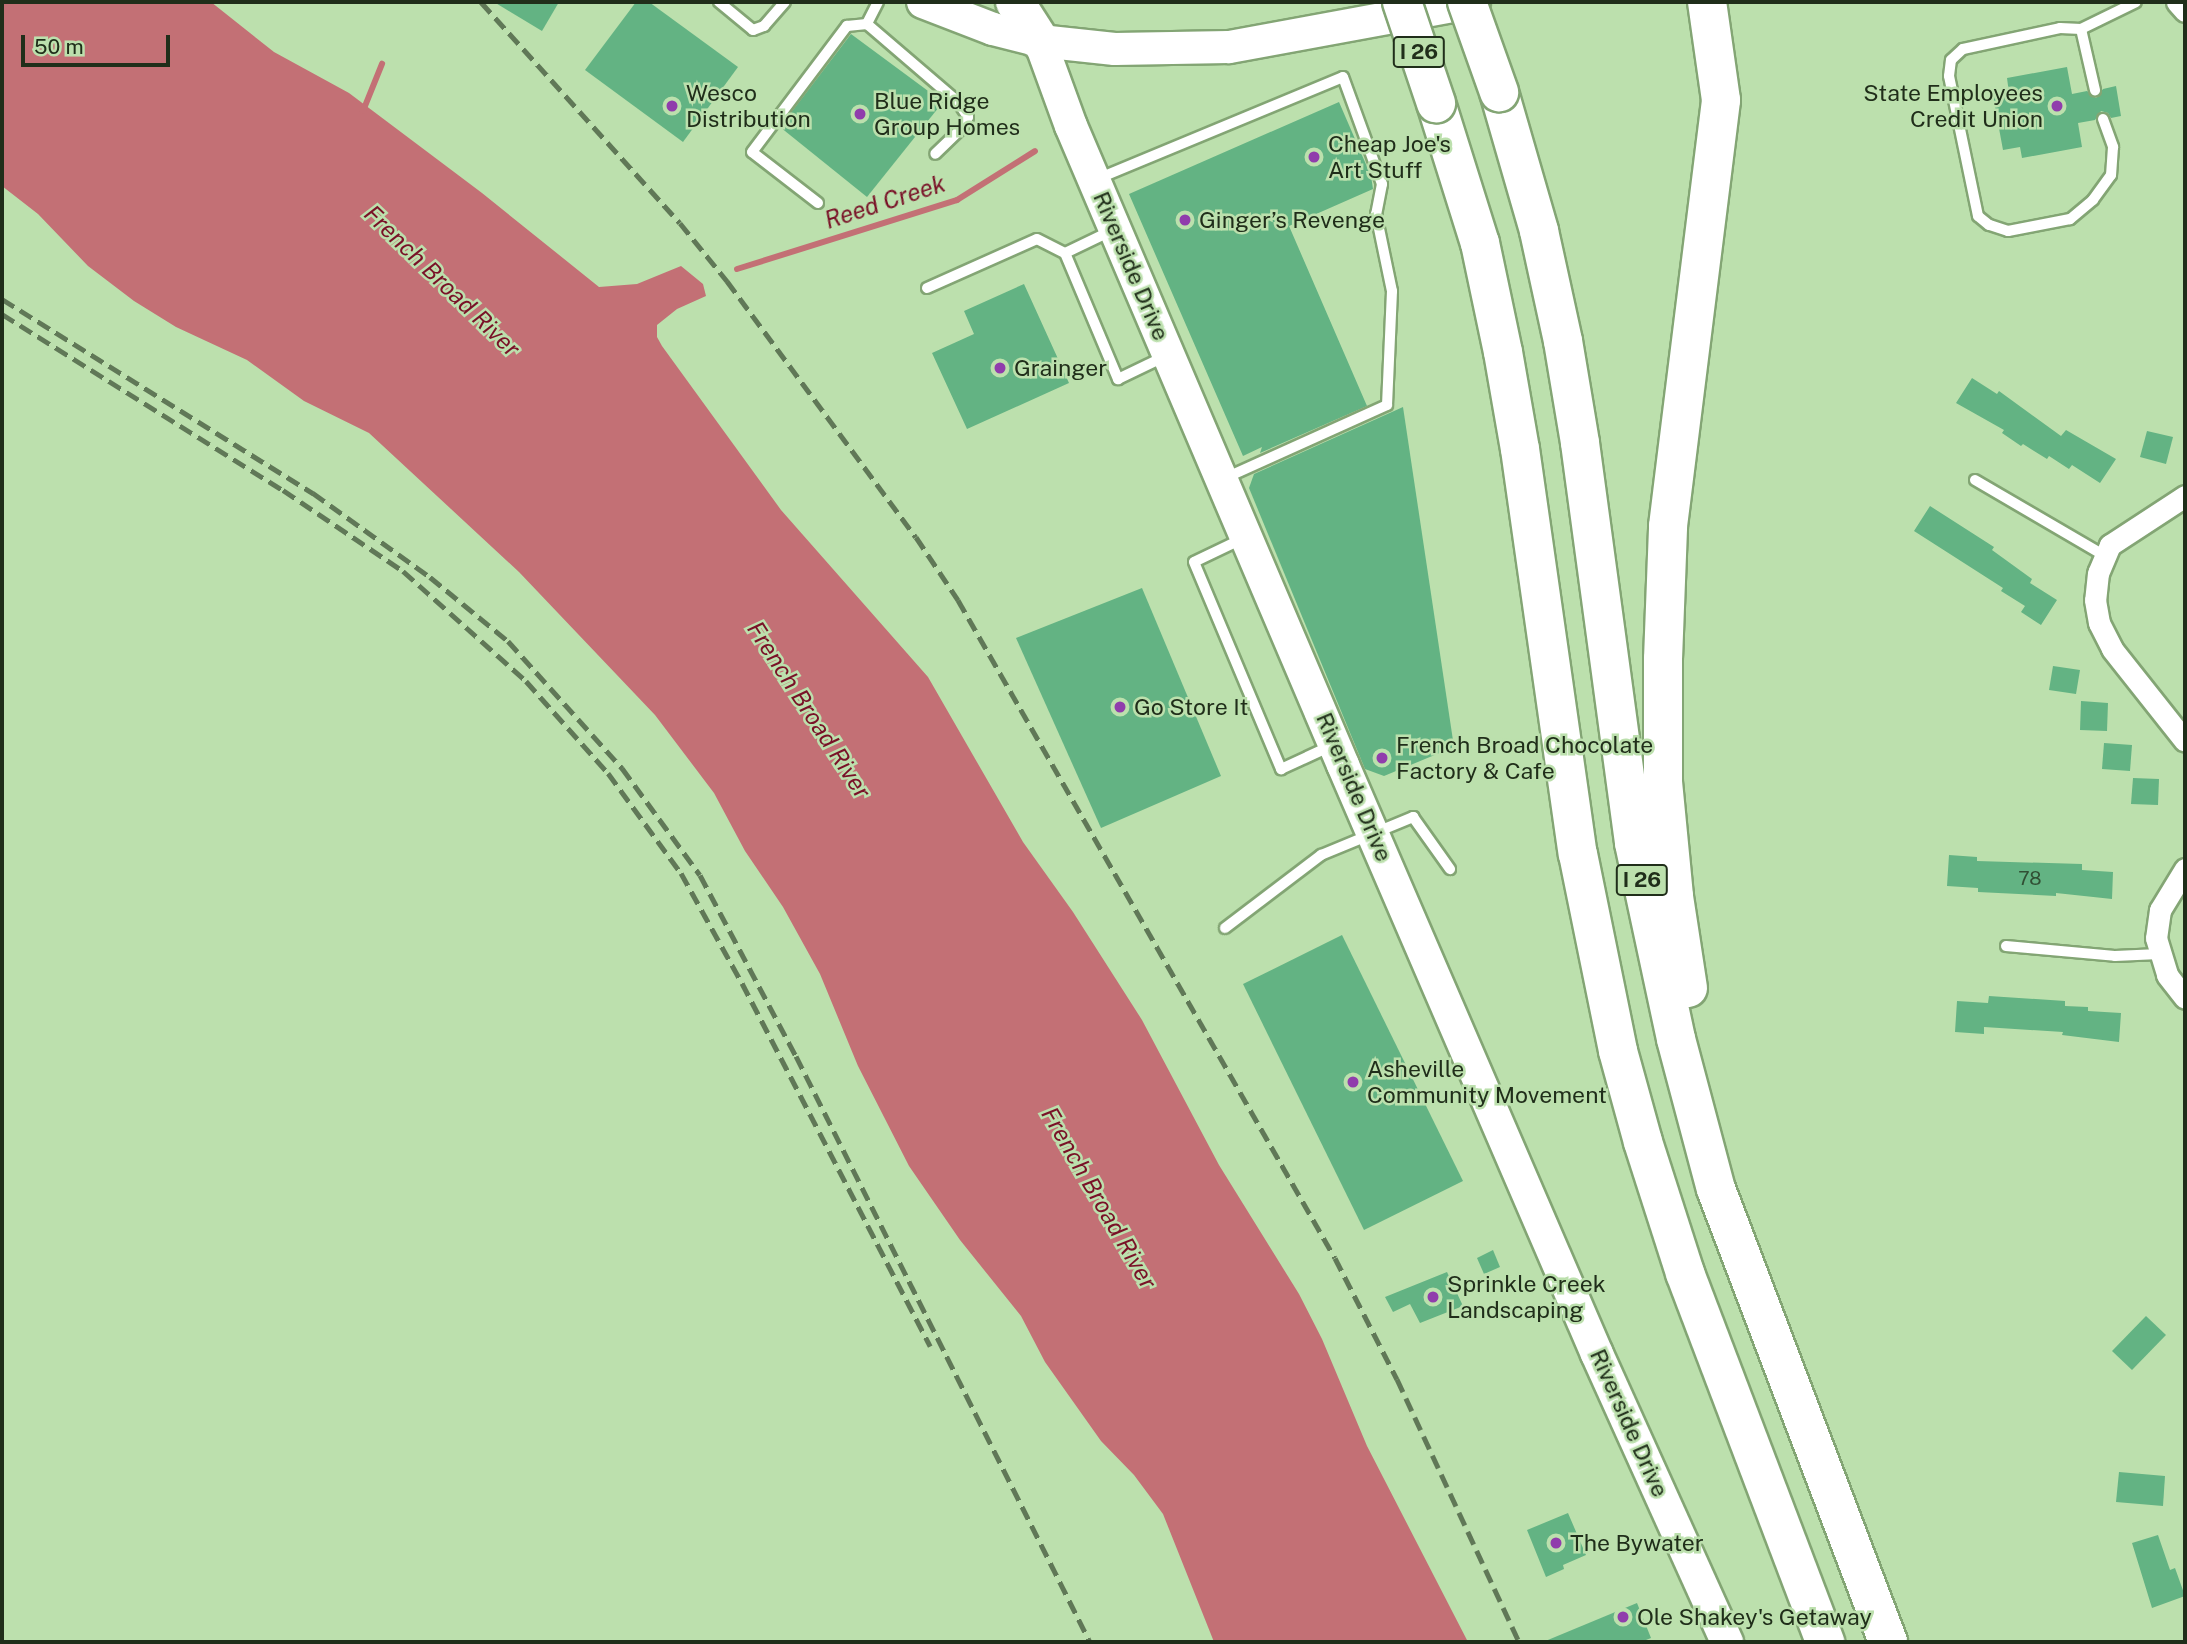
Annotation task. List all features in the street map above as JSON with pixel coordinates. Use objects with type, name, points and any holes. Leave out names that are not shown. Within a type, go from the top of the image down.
[{"type":"highway","points":[[1014,2],[1040,41]]},
{"type":"highway","points":[[1040,41],[1042,2]]},
{"type":"highway","name":"I 26","points":[[1402,2],[1480,243],[1503,352],[1520,449],[1578,854],[1618,1051],[1643,1142],[1685,1273],[1825,1642]]},
{"type":"highway","name":"I 26","points":[[1467,2],[1499,92],[1539,231],[1563,341],[1580,443],[1634,844],[1657,958],[1716,1189],[1888,1642]]},
{"type":"highway","points":[[1707,2],[1721,100],[1668,526],[1663,782],[1674,896],[1690,1000],[1716,1120],[1773,1312],[1772,1339]]},
{"type":"main road","points":[[923,2],[993,29],[1040,41],[1115,49],[1229,47],[1474,2]]},
{"type":"main road","name":"Riverside Drive","points":[[1040,41],[1094,180],[1372,832],[1597,1354],[1727,1642]]},
{"type":"street","points":[[2177,2],[2185,11]]},
{"type":"street","points":[[2185,496],[2110,545],[2098,573],[2095,600],[2099,624],[2112,649],[2185,741]]},
{"type":"street","points":[[2185,869],[2160,911],[2156,939],[2167,975],[2185,998]]},
{"type":"lane","points":[[719,2],[753,30],[764,26],[785,2]]},
{"type":"lane","points":[[867,24],[878,2]]},
{"type":"lane","points":[[2103,119],[2113,147],[2111,175],[2093,200],[2070,219],[2008,231],[1989,225],[1978,216],[1948,76],[1951,60],[1964,49],[2060,28],[2081,29],[2136,2]]},
{"type":"lane","points":[[818,203],[752,152],[847,26],[867,24],[958,102],[968,117],[962,128],[934,154]]},
{"type":"lane","points":[[2081,29],[2095,90]]},
{"type":"lane","points":[[1094,180],[1343,77],[1382,184],[1376,214],[1392,291],[1387,405],[1222,480]]},
{"type":"lane","points":[[1065,253],[1116,229]]},
{"type":"lane","points":[[927,288],[1037,239],[1065,253],[1118,379],[1168,354]]},
{"type":"lane","points":[[1975,480],[2105,556]]},
{"type":"lane","points":[[1247,537],[1194,562],[1281,769],[1336,744]]},
{"type":"lane","points":[[1225,928],[1321,855],[1413,817],[1450,869]]},
{"type":"lane","points":[[2006,946],[2115,956],[2159,954]]},
{"type":"water","name":"French Broad River","points":[[2,2],[211,2],[274,52],[349,93],[482,193],[599,287],[637,284],[681,266],[703,284],[706,296],[677,309],[657,325],[657,337],[662,346],[781,510],[928,677],[1023,842],[1073,912],[1142,1020],[1219,1165],[1299,1294],[1322,1339],[1367,1446],[1468,1642],[1214,1642],[1163,1514],[1134,1475],[1101,1441],[1045,1362],[1021,1316],[960,1240],[909,1166],[858,1066],[820,974],[783,907],[745,851],[714,793],[655,715],[519,572],[369,433],[304,401],[247,360],[176,327],[134,301],[88,266],[38,214],[2,186]]},
{"type":"building","points":[[494,2],[559,2],[542,31]]},
{"type":"building","name":"Wesco Distribution","points":[[636,2],[649,2],[738,67],[683,142],[585,70]]},
{"type":"building","name":"Blue Ridge Group Homes","points":[[851,34],[943,102],[867,197],[780,127]]},
{"type":"building","name":"State Employees Credit Union","points":[[2067,67],[2072,94],[2087,91],[2096,98],[2103,89],[2116,86],[2121,116],[2111,118],[2108,113],[2101,111],[2095,120],[2078,123],[2082,147],[2022,158],[2020,147],[2003,150],[1993,96],[2009,93],[2007,78]]},
{"type":"building","points":[[1339,102],[1371,176],[1373,189],[1289,226],[1367,406],[1260,453],[1262,447],[1243,456],[1129,194]]},
{"type":"building","name":"Grainger","points":[[1024,284],[1069,383],[967,429],[932,353],[974,334],[964,311]]},
{"type":"building","points":[[1972,378],[1997,394],[1999,391],[2061,436],[2066,430],[2116,459],[2100,483],[2072,465],[2069,469],[2049,456],[2047,459],[2023,444],[2021,446],[2002,433],[2004,430],[1956,403]]},
{"type":"building","points":[[1403,407],[1454,747],[1384,776],[1365,769],[1249,488],[1254,474]]},
{"type":"building","points":[[2147,431],[2173,437],[2166,464],[2140,457]]},
{"type":"building","points":[[1930,506],[1994,547],[1992,550],[2032,579],[2030,583],[2057,600],[2041,625],[2021,612],[2025,606],[2001,591],[2003,588],[1914,531]]},
{"type":"building","name":"Go Store It","points":[[1142,588],[1221,776],[1101,828],[1016,638]]},
{"type":"building","points":[[2053,666],[2080,670],[2076,694],[2049,690]]},
{"type":"building","points":[[2081,701],[2108,703],[2107,731],[2080,730]]},
{"type":"building","points":[[2104,743],[2132,745],[2130,771],[2102,769]]},
{"type":"building","points":[[2133,778],[2159,779],[2158,805],[2131,804]]},
{"type":"building","points":[[1949,855],[1977,857],[1977,861],[2082,864],[2082,870],[2113,872],[2112,899],[2056,893],[2056,896],[1978,892],[1978,888],[1947,886]]},
{"type":"building","name":"Asheville Community Movement","points":[[1342,935],[1463,1181],[1364,1230],[1243,984]]},
{"type":"building","points":[[1989,996],[2065,1001],[2065,1006],[2088,1007],[2088,1011],[2121,1013],[2119,1042],[2062,1035],[2063,1032],[1984,1027],[1984,1034],[1955,1032],[1957,1001],[1988,1003]]},
{"type":"building","points":[[1493,1250],[1500,1267],[1484,1274],[1477,1258]]},
{"type":"building","name":"Sprinkle Creek Landscaping","points":[[1447,1272],[1463,1306],[1420,1323],[1410,1304],[1393,1312],[1385,1297]]},
{"type":"building","points":[[2146,1316],[2166,1335],[2132,1370],[2112,1351]]},
{"type":"building","points":[[2119,1472],[2165,1476],[2163,1506],[2116,1502]]},
{"type":"building","name":"The Bywater","points":[[1568,1513],[1586,1555],[1563,1565],[1564,1569],[1546,1577],[1527,1530]]},
{"type":"building","points":[[2158,1535],[2170,1570],[2175,1568],[2185,1596],[2152,1608],[2132,1543]]},
{"type":"building","name":"Ole Shakey's Getaway","points":[[1637,1603],[1651,1638],[1641,1642],[1543,1642]]},
{"type":"waterway","points":[[363,111],[382,64]]},
{"type":"waterway","name":"Reed Creek","points":[[737,269],[957,200],[1035,151]]},
{"type":"railway","points":[[481,2],[680,223],[727,281],[916,537],[958,600],[1335,1258],[1397,1379],[1519,1642]]},
{"type":"railway","points":[[2,299],[313,493],[430,577],[508,641],[622,768],[700,875],[796,1056],[1090,1642]]},
{"type":"railway","points":[[2,314],[283,490],[403,571],[526,681],[608,773],[681,873],[742,983],[930,1346]]},
{"type":"place","name":"Wesco Distribution","points":[[672,106]]},
{"type":"place","name":"State Employees Credit Union","points":[[2057,106]]},
{"type":"place","name":"Blue Ridge Group Homes","points":[[860,114]]},
{"type":"place","name":"Cheap Joe's Art Stuff","points":[[1314,157]]},
{"type":"place","name":"Ginger’s Revenge","points":[[1185,220]]},
{"type":"place","name":"Grainger","points":[[1000,368]]},
{"type":"place","name":"Go Store It","points":[[1120,707]]},
{"type":"place","name":"French Broad Chocolate Factory & Cafe","points":[[1382,758]]},
{"type":"place","name":"Asheville Community Movement","points":[[1353,1082]]},
{"type":"place","name":"Sprinkle Creek Landscaping","points":[[1433,1297]]},
{"type":"place","name":"The Bywater","points":[[1556,1543]]},
{"type":"place","name":"Ole Shakey's Getaway","points":[[1623,1617]]}]
